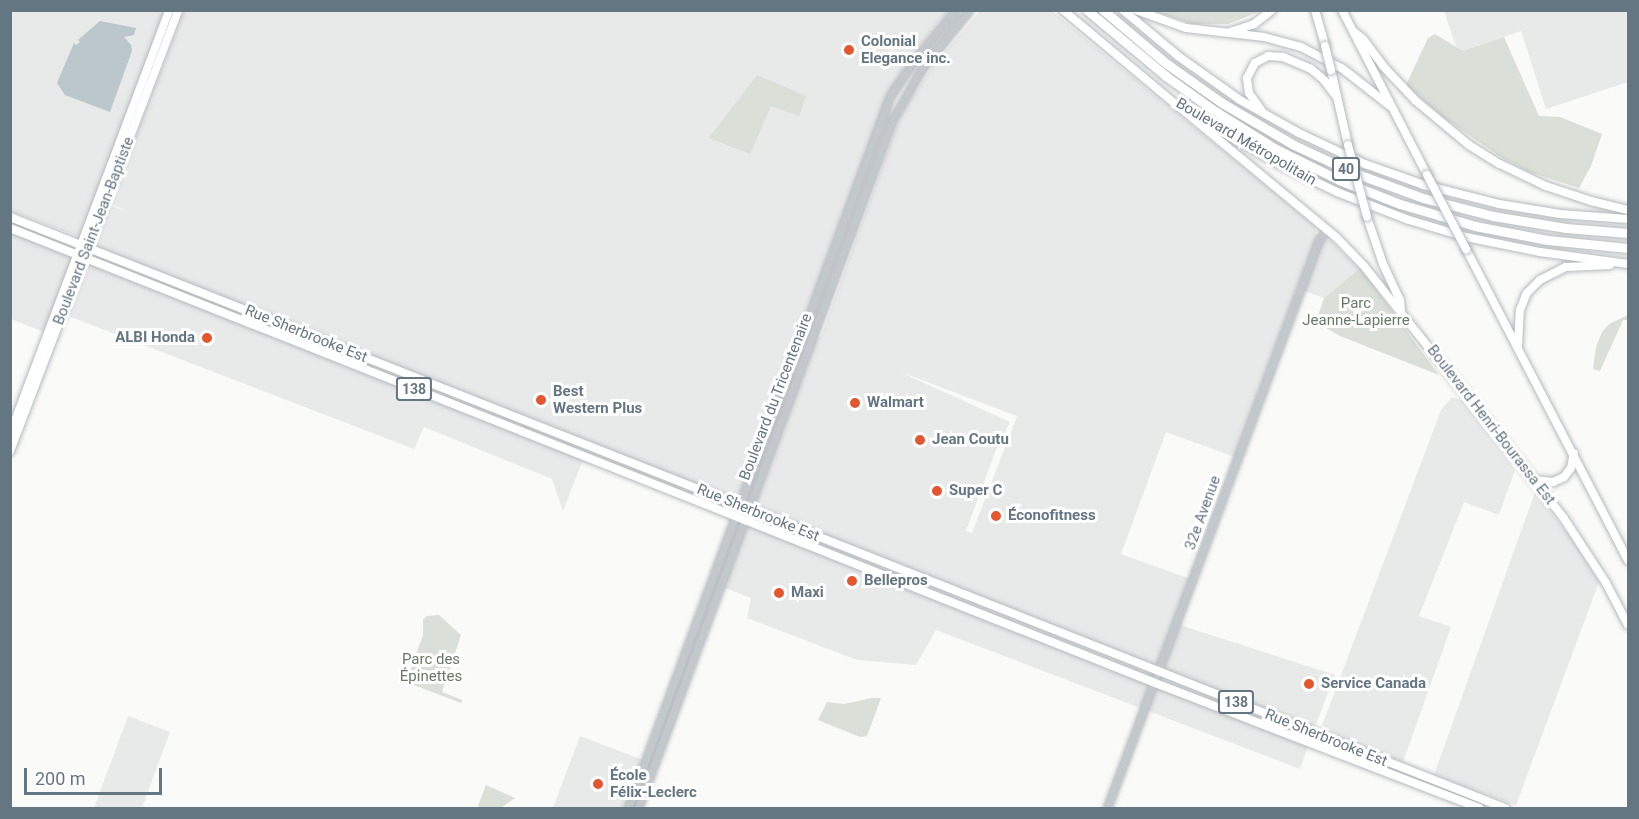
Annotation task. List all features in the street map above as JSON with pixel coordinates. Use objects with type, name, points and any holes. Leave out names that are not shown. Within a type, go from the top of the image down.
[{"type":"highway","name":"40","points":[[1087,10],[1166,76],[1217,112],[1280,151],[1346,183],[1410,207],[1475,226],[1554,241],[1629,248]]},
{"type":"highway","name":"40","points":[[1103,10],[1167,64],[1222,103],[1283,139],[1352,172],[1423,198],[1492,216],[1566,228],[1629,233]]},
{"type":"main road","name":"Boulevard Saint-Jean-Baptiste","points":[[156,56],[169,10]]},
{"type":"main road","name":"Boulevard Saint-Jean-Baptiste","points":[[10,451],[125,137],[156,56],[178,10]]},
{"type":"main road","name":"Boulevard Métropolitain","points":[[1063,10],[1178,106],[1297,174],[1403,218],[1507,246],[1629,264]]},
{"type":"main road","points":[[1124,10],[1187,63],[1264,114],[1342,154],[1448,192],[1542,212],[1629,219]]},
{"type":"main road","points":[[1136,10],[1181,27],[1271,39],[1308,50],[1349,73],[1390,106]]},
{"type":"main road","points":[[1226,33],[1254,24],[1272,10]]},
{"type":"main road","name":"Boulevard Henri-Bourassa Est","points":[[1315,10],[1366,217],[1400,300],[1401,313],[1572,530],[1629,625]]},
{"type":"main road","points":[[1342,10],[1390,106],[1629,560]]},
{"type":"main road","points":[[1354,32],[1363,39],[1383,66],[1416,101],[1469,145],[1511,170],[1546,186],[1591,201],[1629,210]]},
{"type":"main road","points":[[1264,114],[1251,96],[1246,82],[1252,66],[1268,56],[1283,57],[1311,69],[1324,80],[1336,96]]},
{"type":"main road","points":[[1178,106],[1326,229],[1356,257],[1401,313]]},
{"type":"main road","name":"Rue Sherbrooke Est","points":[[11,219],[288,326],[1505,808]]},
{"type":"main road","name":"Rue Sherbrooke Est","points":[[10,228],[1040,638],[1479,808]]},
{"type":"main road","points":[[1518,346],[1522,305],[1530,290],[1540,280],[1566,267],[1629,264]]},
{"type":"main road","points":[[167,289],[171,280]]},
{"type":"main road","points":[[255,324],[258,315]]},
{"type":"main road","points":[[284,336],[288,326]]},
{"type":"main road","points":[[433,396],[437,386]]},
{"type":"main road","name":"Boulevard Saint-Jean-Baptiste","points":[[10,434],[31,389]]},
{"type":"main road","points":[[472,412],[477,401]]},
{"type":"main road","points":[[575,453],[579,442]]},
{"type":"main road","points":[[1534,480],[1553,482],[1564,477],[1571,468],[1574,453]]},
{"type":"main road","points":[[614,468],[619,458]]},
{"type":"main road","points":[[817,549],[831,542]]},
{"type":"main road","points":[[879,573],[889,565]]},
{"type":"main road","points":[[994,619],[998,608]]},
{"type":"main road","points":[[1040,638],[1046,627]]},
{"type":"street","name":"Boulevard du Tricentenaire","points":[[638,808],[890,96],[914,60],[955,10]]},
{"type":"street","name":"Boulevard du Tricentenaire","points":[[744,507],[893,119],[922,67],[969,10]]},
{"type":"street","points":[[914,60],[922,67]]},
{"type":"street","name":"32e Avenue","points":[[1107,808],[1318,242],[1326,229]]},
{"type":"street","name":"Boulevard du Tricentenaire","points":[[628,808],[740,518]]},
{"type":"shaded area","points":[[10,11],[167,11],[82,238],[11,211]]},
{"type":"shaded area","points":[[184,11],[948,11],[906,62],[890,96],[739,505],[93,250],[109,205],[135,214],[110,204]]},
{"type":"shaded area","points":[[980,11],[1052,11],[1299,213],[1316,228],[1316,234],[1325,241],[1330,240],[1359,269],[1324,298],[1297,288],[1235,457],[1166,432],[1121,554],[1193,580],[1177,624],[1335,675],[1313,732],[748,509],[814,334],[821,337],[900,117],[932,67]],"holes":[[[898,371],[1017,416],[972,533],[966,531],[996,450],[1010,422]]]},
{"type":"shaded area","points":[[1444,11],[1628,11],[1628,82],[1546,109],[1521,31],[1463,51],[1456,46]]},
{"type":"shaded area","points":[[100,21],[136,28],[134,35],[124,37],[131,45],[132,51],[110,112],[65,95],[57,83],[74,43],[76,45],[80,42],[78,40]]},
{"type":"shaded area","points":[[10,229],[584,457],[563,511],[552,479],[424,427],[414,449],[63,314],[54,336],[11,319]]},
{"type":"shaded area","points":[[1452,397],[1463,401],[1515,470],[1499,515],[1464,502],[1419,616],[1451,627],[1403,762],[1320,731],[1441,410]]},
{"type":"shaded area","points":[[1535,492],[1570,537],[1599,582],[1516,805],[1434,775]]},
{"type":"shaded area","points":[[744,520],[1310,741],[1300,769],[936,630],[916,665],[857,660],[747,618],[751,598],[720,586]]},
{"type":"shaded area","points":[[128,716],[170,732],[142,808],[94,808]]},
{"type":"shaded area","name":"École Félix-Leclerc","points":[[580,736],[643,760],[625,808],[553,808]]},
{"type":"green space","points":[[1155,11],[1261,11],[1228,24],[1193,24]]},
{"type":"green space","points":[[1435,34],[1463,51],[1504,37],[1539,116],[1560,117],[1602,134],[1591,166],[1579,188],[1529,172],[1502,158],[1440,115],[1406,85],[1428,38]]},
{"type":"green space","points":[[757,75],[806,96],[799,116],[771,106],[750,154],[709,138]]},
{"type":"green space","name":"Parc Jeanne-Lapierre","points":[[1360,268],[1439,375],[1340,336],[1316,322],[1324,298]]},
{"type":"green space","points":[[1628,315],[1628,320],[1623,320],[1600,371],[1593,369],[1596,347],[1602,332],[1609,324]]},
{"type":"green space","name":"Parc des Épinettes","points":[[439,615],[461,635],[442,692],[462,700],[461,703],[406,682],[423,635],[423,620],[427,616]]},
{"type":"green space","points":[[881,698],[867,736],[860,737],[818,720],[827,702],[844,704]]},
{"type":"green space","points":[[486,785],[515,798],[501,808],[480,808],[478,806]]},
{"type":"place","name":"Colonial Elegance inc.","points":[[849,50]]},
{"type":"place","name":"ALBI Honda","points":[[207,338]]},
{"type":"place","name":"Best Western Plus","points":[[541,400]]},
{"type":"place","name":"Walmart","points":[[855,403]]},
{"type":"place","name":"Jean Coutu","points":[[920,440]]},
{"type":"place","name":"Super C","points":[[937,491]]},
{"type":"place","name":"Éconofitness","points":[[996,516]]},
{"type":"place","name":"Bellepros","points":[[852,581]]},
{"type":"place","name":"Maxi","points":[[779,593]]},
{"type":"place","name":"Service Canada","points":[[1309,684]]},
{"type":"place","name":"École Félix-Leclerc","points":[[598,784]]}]
